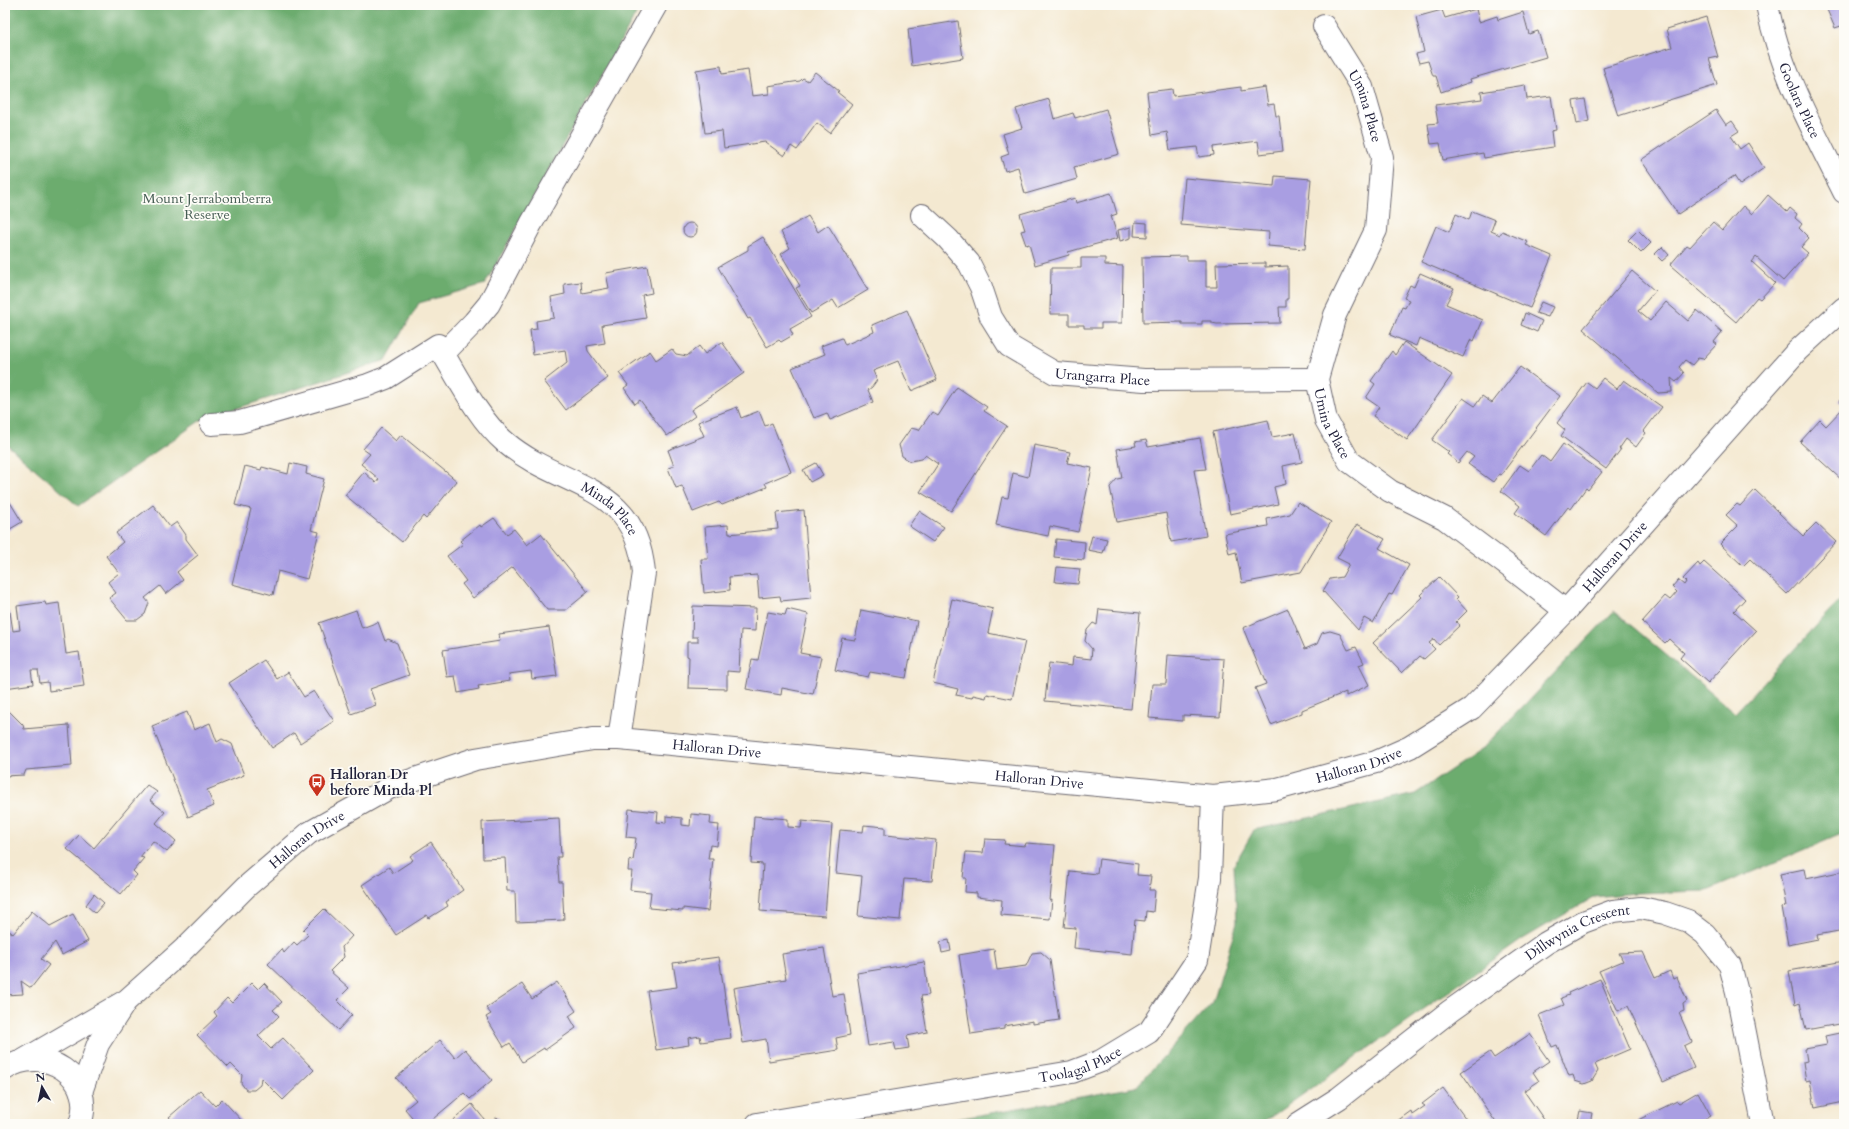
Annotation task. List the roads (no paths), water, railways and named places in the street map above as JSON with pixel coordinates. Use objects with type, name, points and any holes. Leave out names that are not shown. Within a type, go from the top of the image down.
[{"type":"street","points":[[211,424],[240,422],[374,383],[441,349],[474,322],[489,304],[531,224],[656,5]]},
{"type":"street","name":"Goolara Place","points":[[1767,5],[1770,24],[1786,73],[1844,192]]},
{"type":"street","name":"Umina Place","points":[[1324,26],[1362,87],[1382,157],[1376,230],[1335,315],[1316,379],[1326,420],[1349,461],[1390,491],[1444,518],[1566,611]]},
{"type":"street","name":"Urangarra Place","points":[[922,215],[948,239],[969,263],[981,287],[992,317],[1009,346],[1055,373],[1144,380],[1316,379]]},
{"type":"street","name":"Halloran Drive","points":[[13,1063],[127,1000],[183,950],[246,887],[310,833],[391,787],[475,759],[592,739],[619,739],[1213,796],[1277,789],[1376,762],[1410,748],[1472,708],[1566,611],[1797,351],[1844,308]]},
{"type":"street","name":"Minda Place","points":[[441,349],[487,423],[504,442],[528,459],[550,471],[586,486],[600,494],[622,514],[632,528],[642,557],[644,573],[619,739]]},
{"type":"street","name":"Toolagal Place","points":[[757,1124],[1072,1072],[1101,1061],[1149,1032],[1197,960],[1210,878],[1213,796]]},
{"type":"street","name":"Dillwynia Crescent","points":[[1298,1124],[1339,1098],[1450,1011],[1546,943],[1583,922],[1613,910],[1641,908],[1665,913],[1688,922],[1705,934],[1730,965],[1737,992],[1762,1124]]},
{"type":"street","name":"Halloran Drive","points":[[80,1124],[83,1114],[82,1096],[98,1044],[127,1000]]},
{"type":"street","points":[[13,1063],[42,1060],[58,1065],[72,1077],[97,1124]]},
{"type":"place","name":"Halloran Dr before Minda Pl","points":[[317,797]]},
{"type":"park label","name":"Mount Jerrabomberra Reserve","points":[[207,206]]}]
